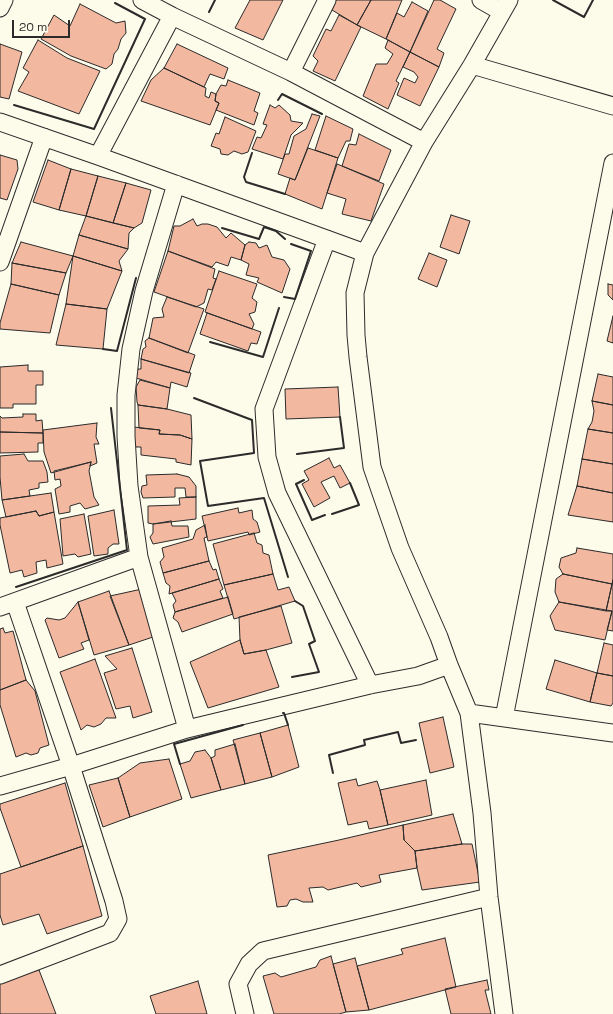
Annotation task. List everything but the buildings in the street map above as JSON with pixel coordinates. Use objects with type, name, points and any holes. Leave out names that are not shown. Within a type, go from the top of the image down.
[{"type":"street","points":[[0,8],[4,0]]},
{"type":"street","points":[[142,0],[172,16],[291,72],[424,142]]},
{"type":"street","points":[[291,72],[327,0]]},
{"type":"street","points":[[482,0],[506,6],[472,65],[424,142],[366,253],[356,293],[356,335],[372,467],[400,548],[439,637],[469,713],[482,813],[489,897],[504,1014]]},
{"type":"street","points":[[98,156],[172,16]]},
{"type":"street","points":[[472,65],[613,106]]},
{"type":"street","points":[[0,122],[366,253]]},
{"type":"street","points":[[0,262],[44,137]]},
{"type":"street","points":[[504,718],[613,163]]},
{"type":"street","points":[[176,184],[144,291],[132,349],[126,395],[126,436],[129,486],[139,557],[187,729]]},
{"type":"street","points":[[327,239],[264,408],[267,457],[277,493],[370,686]]},
{"type":"street","points":[[0,975],[110,933],[118,919],[114,901],[71,766],[4,603],[139,557]]},
{"type":"street","points":[[0,786],[71,766],[187,729],[418,676],[449,665]]},
{"type":"street","points":[[469,713],[613,733]]},
{"type":"street","points":[[245,1014],[238,984],[249,964],[263,951],[489,897]]},
{"type":"wall","points":[[209,12],[215,0]]},
{"type":"wall","points":[[553,0],[584,17],[593,0]]},
{"type":"wall","points":[[14,105],[94,129],[145,19],[115,3]]},
{"type":"wall","points":[[278,100],[282,94],[322,114]]},
{"type":"wall","points":[[252,153],[244,177],[246,182],[285,194]]},
{"type":"wall","points":[[222,228],[259,239],[264,227],[276,231],[285,239]]},
{"type":"wall","points":[[284,297],[295,299],[311,251],[291,244]]},
{"type":"wall","points":[[103,349],[117,351],[136,278]]},
{"type":"wall","points":[[210,342],[263,357],[279,308]]},
{"type":"wall","points":[[194,398],[252,420],[254,453],[200,461],[208,506],[264,498],[288,577]]},
{"type":"wall","points":[[16,587],[127,550],[111,408]]},
{"type":"wall","points":[[297,454],[344,448],[340,417]]},
{"type":"wall","points":[[304,480],[296,484],[312,520],[325,515]]},
{"type":"wall","points":[[332,514],[359,505],[350,483]]},
{"type":"wall","points":[[292,677],[319,672],[309,644],[315,641],[303,606],[295,601]]},
{"type":"wall","points":[[283,713],[288,725]]},
{"type":"wall","points":[[180,764],[174,744],[243,725]]},
{"type":"wall","points":[[333,773],[329,755],[365,745],[364,740],[398,732],[401,743],[416,740]]}]
